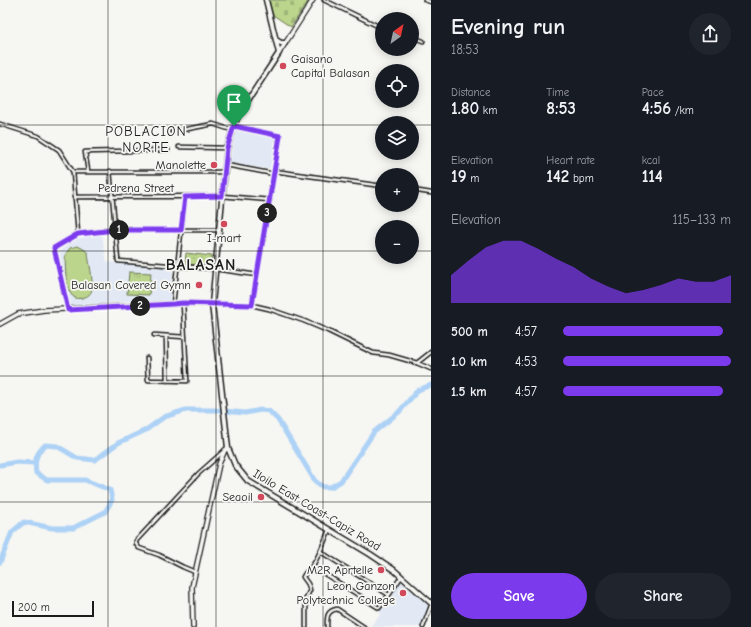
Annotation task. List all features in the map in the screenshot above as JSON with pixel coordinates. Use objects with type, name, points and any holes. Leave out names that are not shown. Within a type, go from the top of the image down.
[{"type":"main road","points":[[266,0],[279,53]]},
{"type":"main road","points":[[276,40],[281,43],[285,43]]},
{"type":"main road","name":"Iloilo East Coast-Capiz Road","points":[[279,53],[239,114],[227,148],[212,304],[223,404],[226,449],[235,465],[248,481],[370,554],[401,577],[431,604]]},
{"type":"street","points":[[279,53],[313,0]]},
{"type":"street","points":[[324,0],[375,25]]},
{"type":"street","points":[[425,0],[431,2]]},
{"type":"street","points":[[419,40],[423,41]]},
{"type":"street","points":[[0,124],[38,136],[59,150],[73,172],[74,197],[78,218],[78,234]]},
{"type":"street","points":[[172,132],[213,124],[280,136],[252,305]]},
{"type":"street","points":[[179,147],[227,148]]},
{"type":"street","points":[[88,171],[85,152],[168,150]]},
{"type":"street","points":[[226,165],[375,185]]},
{"type":"street","points":[[110,171],[118,261],[215,269],[257,275]]},
{"type":"street","points":[[73,172],[225,172]]},
{"type":"street","points":[[419,191],[431,193]]},
{"type":"street","name":"Pedrena Street","points":[[74,197],[222,196],[270,200]]},
{"type":"street","points":[[173,304],[176,266],[185,197]]},
{"type":"street","points":[[68,310],[54,248],[78,234],[115,230],[218,230]]},
{"type":"street","points":[[0,324],[18,314],[44,310],[68,310],[183,303],[252,305],[304,321],[373,353],[383,353],[417,363],[431,369]]},
{"type":"street","points":[[147,358],[148,380],[186,381],[183,303]]},
{"type":"street","points":[[154,335],[185,337]]},
{"type":"street","points":[[166,336],[166,381]]},
{"type":"street","points":[[417,363],[431,352]]},
{"type":"street","points":[[196,572],[159,555],[139,548],[136,541],[198,474],[226,449]]},
{"type":"street","points":[[193,627],[192,587],[219,464],[226,449]]},
{"type":"street","points":[[306,627],[306,598],[310,590],[303,575],[312,566],[321,552],[329,529]]},
{"type":"street","points":[[321,552],[389,595]]},
{"type":"street","points":[[312,566],[379,608],[401,577]]},
{"type":"street","points":[[424,627],[431,604]]},
{"type":"street","points":[[327,627],[327,616],[330,611],[337,609],[364,627]]},
{"type":"shaded area","points":[[236,129],[276,137],[270,169],[229,164]]},
{"type":"shaded area","points":[[86,233],[102,235],[107,262],[173,267],[170,301],[123,302],[70,306],[59,252],[68,242]]},
{"type":"shaded area","name":"Leon Ganzon Polytechnic College","points":[[400,581],[430,606],[422,627],[370,627],[381,614],[379,612]]},
{"type":"green space","points":[[269,0],[309,0],[291,27],[273,15]]},
{"type":"green space","points":[[78,246],[88,253],[92,284],[89,295],[78,299],[69,291],[66,276],[65,255],[70,248]]},
{"type":"green space","points":[[186,253],[212,256],[210,267],[185,264]]},
{"type":"green space","points":[[129,272],[151,273],[149,295],[127,294]]},
{"type":"waterway","points":[[0,562],[12,532],[24,522],[52,528],[73,528],[105,512],[112,500],[110,490],[85,480],[47,480],[36,473],[36,458],[45,445],[57,446],[77,458],[95,460],[118,443],[146,430],[164,417],[186,410],[214,410],[245,413],[261,410],[269,411],[278,420],[315,481],[323,487],[331,487],[341,481],[374,432],[399,412],[418,390],[431,385]]},
{"type":"waterway","points":[[0,465],[17,462],[34,463]]},
{"type":"place","name":"Gaisano Capital Balasan","points":[[283,66]]},
{"type":"place","name":"Manolette","points":[[214,165]]},
{"type":"place","name":"I-mart","points":[[224,224]]},
{"type":"place","name":"Balasan Covered Gymn","points":[[199,285]]},
{"type":"place","name":"Seaoil","points":[[261,497]]},
{"type":"place","name":"M2R Aprtelle","points":[[381,570]]},
{"type":"place","name":"Leon Ganzon Polytechnic College","points":[[403,593]]},
{"type":"district","name":"POBLACION NORTE","points":[[146,140]]},
{"type":"district","name":"BALASAN","points":[[201,264]]},
{"type":"route","points":[[234,126],[280,136],[252,305],[183,303],[68,310],[54,248],[78,234],[115,230],[181,230],[185,197],[222,196],[227,148],[234,126]]}]
